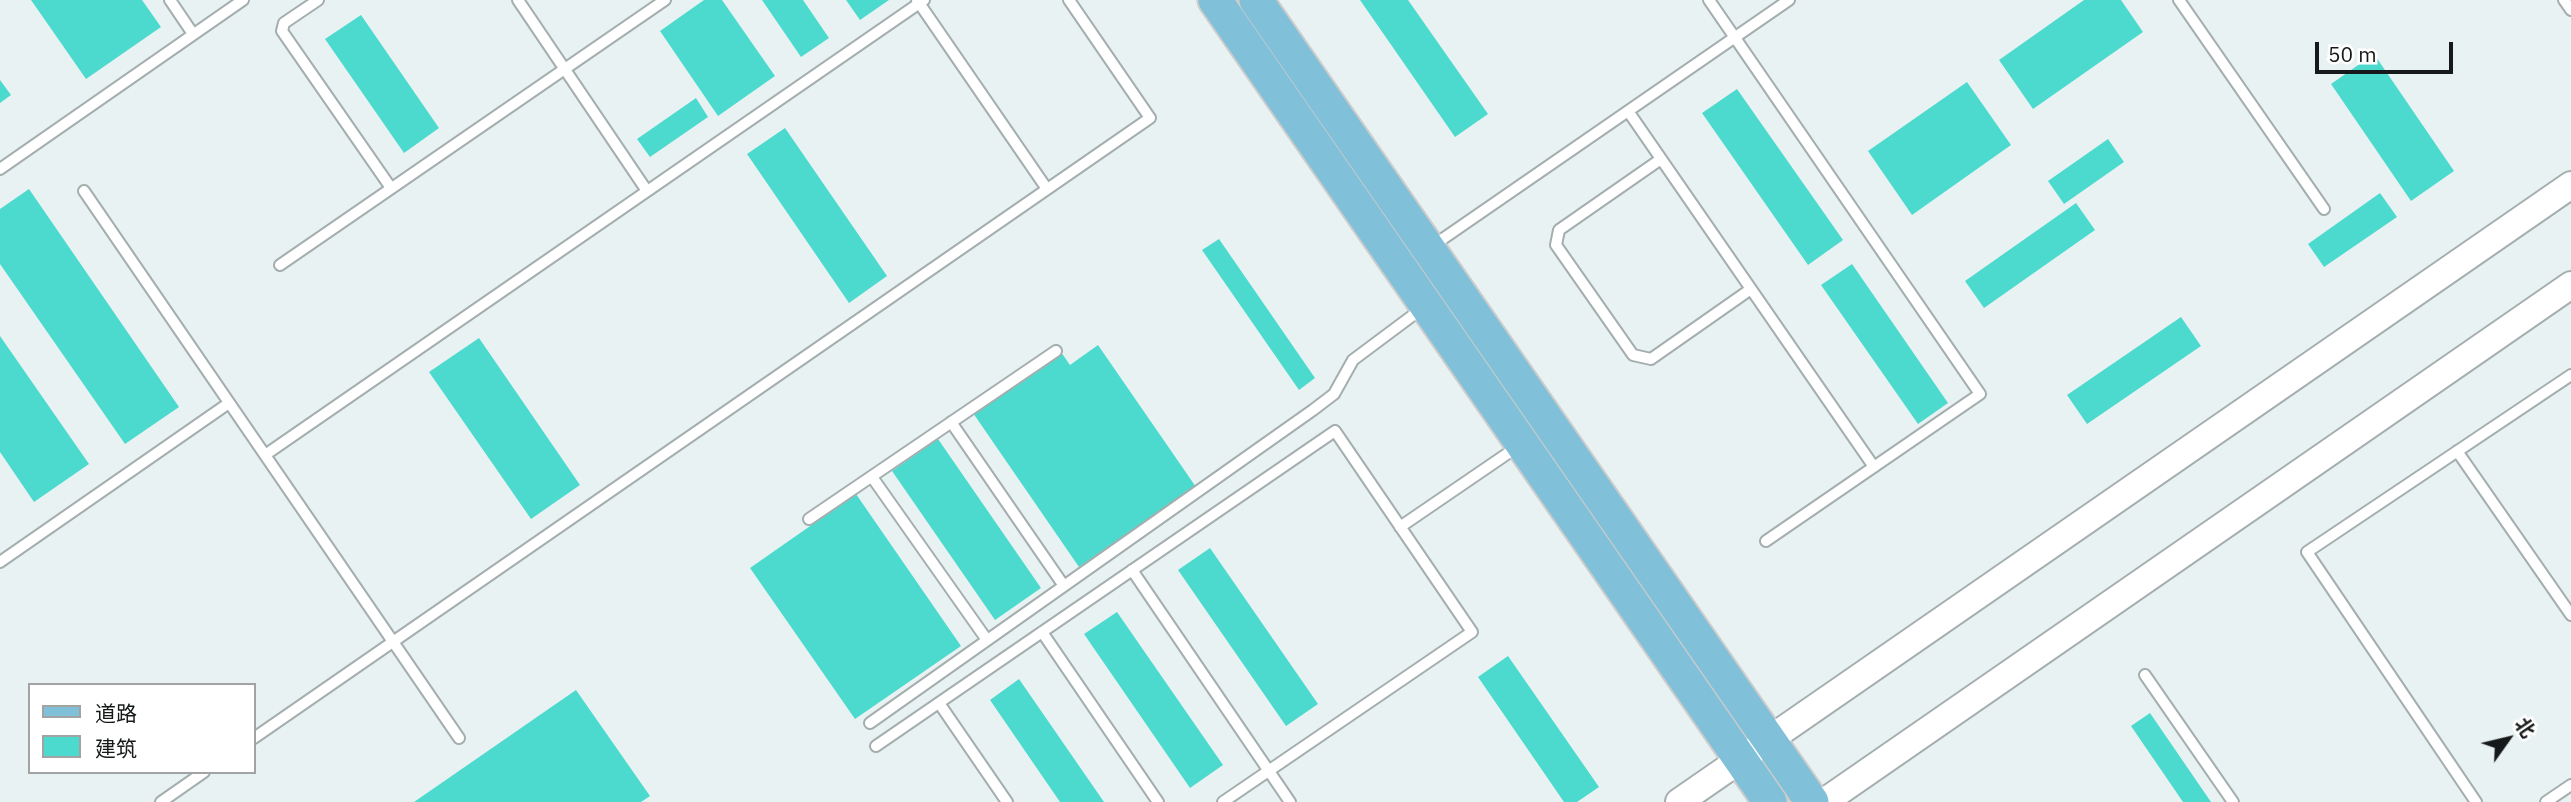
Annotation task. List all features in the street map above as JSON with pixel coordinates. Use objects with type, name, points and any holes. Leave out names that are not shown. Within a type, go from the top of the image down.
[{"type":"main road","points":[[1215,0],[1770,802]]},
{"type":"main road","points":[[1256,0],[1812,802]]},
{"type":"street","points":[[1679,802],[2571,185]]},
{"type":"street","points":[[1824,802],[2571,285]]},
{"type":"lane","points":[[170,0],[193,34]]},
{"type":"lane","points":[[0,169],[243,0]]},
{"type":"lane","points":[[318,0],[284,23],[282,32],[391,188]]},
{"type":"lane","points":[[518,0],[647,191]]},
{"type":"lane","points":[[280,265],[664,0]]},
{"type":"lane","points":[[256,737],[1150,118],[1069,0]]},
{"type":"lane","points":[[1709,0],[1980,394],[1766,541]]},
{"type":"lane","points":[[1429,248],[1789,0]]},
{"type":"lane","points":[[2179,0],[2324,209]]},
{"type":"lane","points":[[2564,0],[2571,10]]},
{"type":"lane","points":[[265,455],[920,1],[1047,189]]},
{"type":"lane","points":[[1628,111],[1874,467]]},
{"type":"lane","points":[[1661,159],[1559,230],[1556,245],[1633,355],[1651,359],[1751,289]]},
{"type":"lane","points":[[84,191],[459,738]]},
{"type":"lane","points":[[870,723],[1313,410],[1334,394],[1353,359],[1427,306]]},
{"type":"lane","points":[[809,519],[1056,351]]},
{"type":"lane","points":[[2476,802],[2306,552],[2571,375]]},
{"type":"lane","points":[[0,562],[229,403]]},
{"type":"lane","points":[[951,422],[1064,586]]},
{"type":"lane","points":[[876,746],[1335,432],[1472,632],[1223,802]]},
{"type":"lane","points":[[1400,527],[1522,443]]},
{"type":"lane","points":[[2457,451],[2571,615]]},
{"type":"lane","points":[[872,477],[987,640]]},
{"type":"lane","points":[[1132,570],[1290,802]]},
{"type":"lane","points":[[1042,632],[1158,802]]},
{"type":"lane","points":[[2145,675],[2233,802]]},
{"type":"lane","points":[[939,703],[1007,802]]},
{"type":"lane","points":[[161,802],[201,774]]},
{"type":"lane","points":[[2546,802],[2571,785]]},
{"type":"building","points":[[31,0],[142,0],[161,27],[86,79]]},
{"type":"building","points":[[704,0],[722,0],[775,76],[718,116],[660,31]]},
{"type":"building","points":[[762,0],[803,0],[829,38],[801,57]]},
{"type":"building","points":[[846,0],[889,0],[860,20]]},
{"type":"building","points":[[1360,0],[1408,0],[1488,114],[1455,137]]},
{"type":"building","points":[[2084,0],[2121,0],[2143,32],[2033,109],[1999,60]]},
{"type":"building","points":[[361,15],[439,128],[404,153],[325,39]]},
{"type":"building","points":[[2374,54],[2454,171],[2411,201],[2331,84]]},
{"type":"building","points":[[0,80],[11,95],[0,103]]},
{"type":"building","points":[[1967,82],[2011,145],[1912,215],[1868,151]]},
{"type":"building","points":[[1737,89],[1843,240],[1808,265],[1702,113]]},
{"type":"building","points":[[696,98],[708,117],[650,157],[637,139]]},
{"type":"building","points":[[785,128],[887,276],[849,303],[747,154]]},
{"type":"building","points":[[2108,139],[2124,162],[2064,204],[2048,181]]},
{"type":"building","points":[[29,189],[179,407],[125,444],[0,264],[0,209]]},
{"type":"building","points":[[2380,193],[2397,217],[2324,267],[2308,244]]},
{"type":"building","points":[[2076,203],[2095,230],[1984,308],[1965,281]]},
{"type":"building","points":[[1219,239],[1315,378],[1299,390],[1202,250]]},
{"type":"building","points":[[1852,264],[1948,403],[1918,424],[1821,285]]},
{"type":"building","points":[[2181,317],[2201,346],[2087,424],[2067,395]]},
{"type":"building","points":[[0,336],[89,464],[34,502],[0,452]]},
{"type":"building","points":[[479,338],[580,485],[531,519],[429,372]]},
{"type":"building","points":[[1098,345],[1196,487],[1079,567],[973,413],[1061,352],[1070,365]]},
{"type":"building","points":[[938,439],[1041,588],[995,620],[892,471]]},
{"type":"building","points":[[856,494],[961,646],[855,719],[750,568]]},
{"type":"building","points":[[1210,548],[1318,704],[1286,726],[1178,570]]},
{"type":"building","points":[[1117,612],[1223,765],[1190,788],[1084,634]]},
{"type":"building","points":[[1508,656],[1599,787],[1577,802],[1564,802],[1478,677]]},
{"type":"building","points":[[1019,679],[1104,802],[1060,802],[990,700]]},
{"type":"building","points":[[576,690],[650,796],[641,802],[414,802]]},
{"type":"building","points":[[2150,713],[2211,802],[2183,802],[2131,726]]}]
